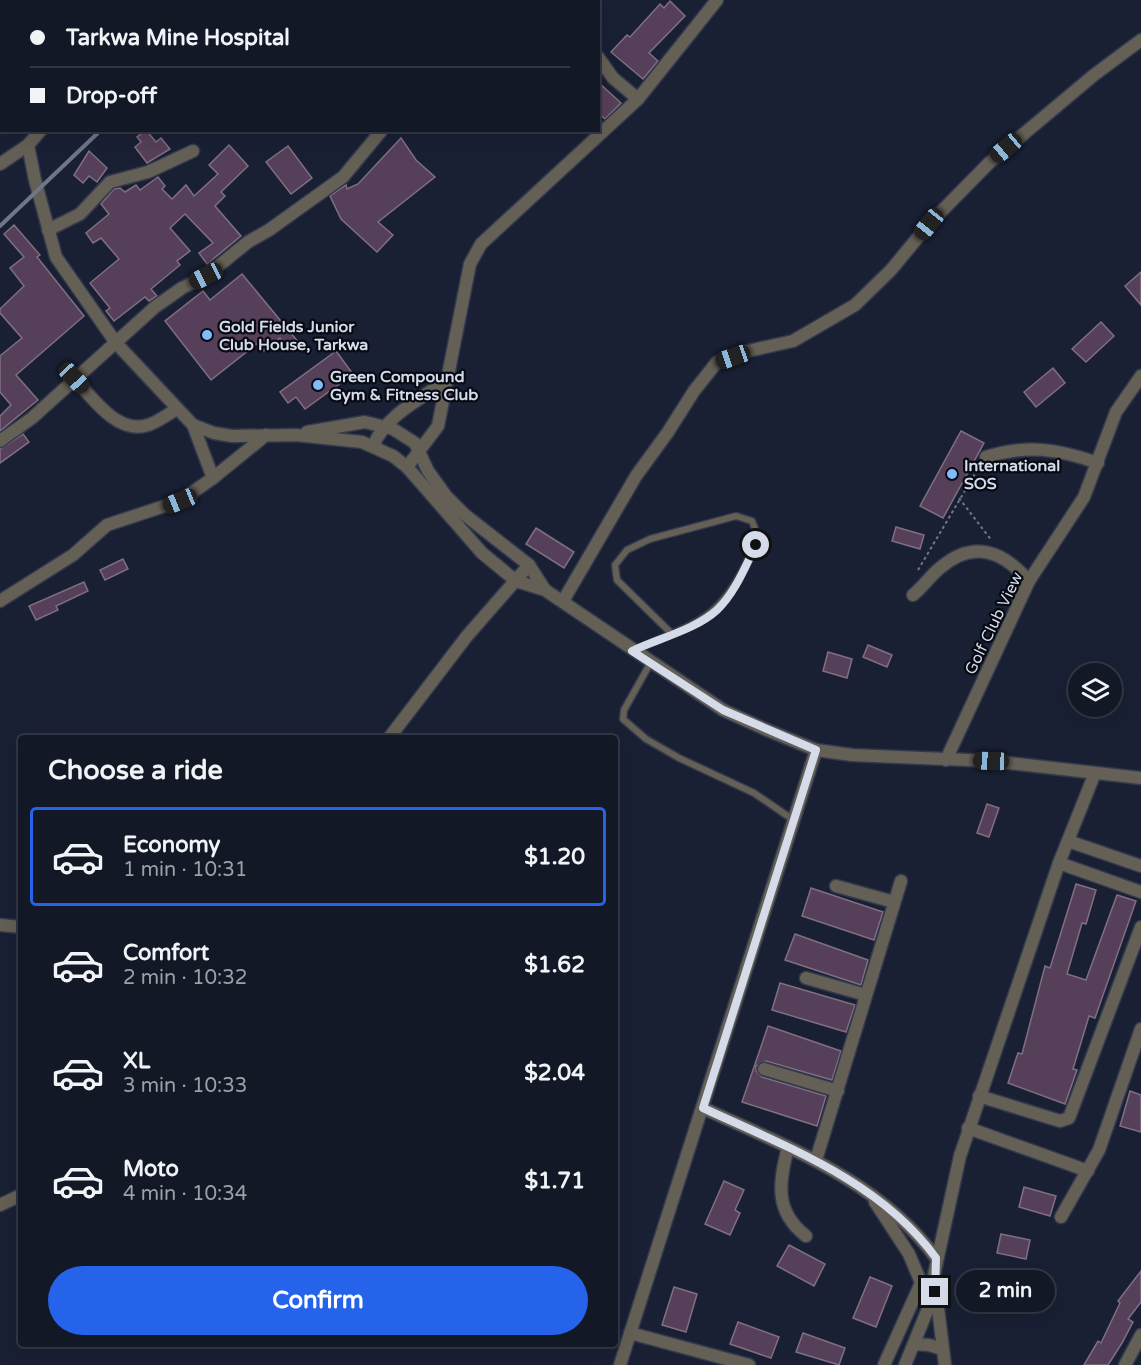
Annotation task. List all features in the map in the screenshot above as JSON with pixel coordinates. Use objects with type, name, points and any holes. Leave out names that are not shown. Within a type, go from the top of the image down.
[{"type":"street","points":[[407,467],[438,426],[444,407],[446,381],[458,335],[470,264],[480,244],[638,99],[717,0]]},
{"type":"street","points":[[562,601],[636,476],[668,432],[694,390],[717,362],[748,351],[793,341],[855,305],[891,270],[929,224],[988,163],[1094,75],[1141,40]]},
{"type":"street","points":[[600,60],[613,78],[638,99]]},
{"type":"street","points":[[0,164],[28,145],[39,132]]},
{"type":"street","points":[[0,441],[32,418],[74,378],[155,308],[182,288],[206,276],[248,242],[343,177],[380,132]]},
{"type":"street","points":[[28,145],[56,257],[116,343],[193,425],[213,478]]},
{"type":"street","points":[[48,230],[80,214],[110,182],[148,172],[193,152]]},
{"type":"street","name":"Golf Club View","points":[[946,760],[1029,581],[1084,497],[1116,412],[1141,376]]},
{"type":"street","points":[[74,378],[119,423],[134,426],[148,425],[177,409]]},
{"type":"street","points":[[373,446],[385,426],[446,381]]},
{"type":"street","points":[[296,435],[365,422],[385,426],[415,443],[428,471],[482,553],[516,581],[545,590],[632,651],[723,710],[816,750],[852,755],[991,761],[1141,778]]},
{"type":"street","points":[[193,425],[232,436],[296,435],[362,442],[373,446],[407,467],[461,520],[529,565],[545,590]]},
{"type":"street","points":[[0,601],[73,555],[107,525],[180,501],[213,478],[266,435]]},
{"type":"street","points":[[986,457],[1001,452],[1039,449],[1062,451],[1098,463]]},
{"type":"street","points":[[913,595],[952,557],[965,552],[980,551],[1002,556],[1029,581]]},
{"type":"street","points":[[391,735],[466,636],[529,565]]},
{"type":"street","points":[[620,1365],[703,1108],[792,819],[816,750]]},
{"type":"street","points":[[945,1365],[935,1292],[936,1258],[968,1128],[1059,863],[1095,773]]},
{"type":"street","points":[[1068,841],[1141,866]]},
{"type":"street","points":[[1059,863],[1141,892]]},
{"type":"street","points":[[816,1160],[901,881]]},
{"type":"street","points":[[836,886],[894,902]]},
{"type":"street","points":[[0,925],[18,927]]},
{"type":"street","points":[[979,1096],[1060,1121],[1070,1118],[1141,927]]},
{"type":"street","points":[[806,978],[866,995]]},
{"type":"street","points":[[1061,1217],[1099,1150],[1141,1029]]},
{"type":"street","points":[[764,1069],[838,1090]]},
{"type":"street","points":[[703,1108],[816,1160],[871,1196],[908,1224],[936,1258]]},
{"type":"street","points":[[968,1128],[1088,1171]]},
{"type":"street","points":[[788,1147],[780,1182],[782,1202],[792,1225],[806,1236]]},
{"type":"street","points":[[871,1196],[901,1238],[930,1304]]},
{"type":"street","points":[[0,1206],[18,1197]]},
{"type":"street","points":[[884,1365],[921,1283]]},
{"type":"street","points":[[905,1365],[935,1292]]},
{"type":"street","points":[[630,1333],[750,1365]]},
{"type":"street","points":[[1125,1365],[1141,1335]]},
{"type":"street","points":[[914,1344],[942,1349]]},
{"type":"lane","points":[[632,651],[697,623],[717,609],[734,589],[756,545],[757,532],[752,521],[736,516],[650,539],[627,550],[615,565],[617,580],[671,633]]},
{"type":"lane","points":[[651,662],[624,710],[623,719],[646,739],[679,758],[754,793],[792,819]]},
{"type":"path","points":[[913,595],[911,590],[922,562],[986,457]]},
{"type":"path","points":[[959,498],[1002,556]]},
{"type":"building","points":[[670,1],[685,16],[649,53],[658,61],[643,79],[611,52],[627,35],[630,37],[660,4],[664,8]]},
{"type":"building","points":[[600,84],[621,103],[605,119],[600,115]]},
{"type":"building","points":[[148,132],[156,142],[161,138],[170,149],[147,163],[135,147],[141,142],[137,137]]},
{"type":"building","points":[[401,138],[416,160],[435,177],[378,222],[393,235],[377,252],[341,219],[330,196],[346,185],[347,189],[358,184]]},
{"type":"building","points":[[229,145],[248,166],[221,192],[225,196],[215,206],[241,236],[207,264],[199,253],[213,243],[185,214],[170,228],[190,251],[177,261],[180,265],[151,289],[157,296],[149,301],[145,297],[114,321],[106,311],[110,308],[90,283],[119,259],[101,238],[93,243],[86,233],[109,214],[101,204],[114,189],[120,188],[125,192],[136,185],[140,190],[158,177],[165,186],[162,189],[172,199],[186,185],[194,196],[218,174],[209,165]]},
{"type":"building","points":[[288,146],[312,178],[291,194],[266,162]]},
{"type":"building","points":[[89,151],[107,168],[97,182],[89,176],[83,183],[74,175]]},
{"type":"building","points":[[14,225],[40,255],[37,257],[84,316],[16,375],[38,400],[0,431],[0,416],[11,405],[0,392],[0,356],[22,338],[0,313],[0,309],[24,286],[10,268],[24,257],[4,234]]},
{"type":"building","points":[[1141,272],[1141,305],[1125,286]]},
{"type":"building","points":[[242,274],[299,343],[290,351],[280,338],[264,351],[258,343],[211,380],[165,321],[203,291],[210,300]]},
{"type":"building","points":[[1101,322],[1114,336],[1086,362],[1072,349]]},
{"type":"building","points":[[336,351],[353,374],[305,409],[296,397],[288,403],[280,392]]},
{"type":"building","points":[[1053,368],[1065,383],[1036,407],[1024,392]]},
{"type":"building","name":"International SOS","points":[[961,431],[984,443],[943,518],[920,506]]},
{"type":"building","points":[[23,434],[29,442],[0,463],[0,449]]},
{"type":"building","points":[[896,527],[924,535],[920,549],[892,541]]},
{"type":"building","points":[[536,528],[574,552],[564,568],[526,544]]},
{"type":"building","points":[[123,559],[128,569],[105,580],[100,570]]},
{"type":"building","points":[[84,582],[88,591],[56,606],[58,610],[36,620],[29,606]]},
{"type":"building","points":[[868,645],[892,655],[887,667],[863,657]]},
{"type":"building","points":[[828,652],[852,659],[847,678],[823,671]]},
{"type":"building","points":[[987,804],[999,808],[989,837],[977,833]]},
{"type":"building","points":[[1076,884],[1096,890],[1086,924],[1082,923],[1067,974],[1086,980],[1117,895],[1136,901],[1095,1018],[1089,1016],[1073,1069],[1077,1070],[1065,1104],[1008,1083],[1018,1053],[1022,1054],[1045,966],[1050,968]]},
{"type":"building","points":[[811,888],[883,912],[874,940],[802,916]]},
{"type":"building","points":[[795,934],[868,960],[861,985],[785,960]]},
{"type":"building","points":[[780,983],[855,1005],[846,1032],[772,1010]]},
{"type":"building","points":[[768,1026],[841,1051],[832,1080],[766,1061],[756,1066],[756,1071],[762,1077],[826,1096],[817,1126],[742,1102]]},
{"type":"building","points":[[1130,1091],[1141,1095],[1141,1132],[1120,1126]]},
{"type":"building","points":[[724,1181],[744,1190],[735,1210],[740,1213],[730,1235],[705,1224]]},
{"type":"building","points":[[1024,1187],[1056,1196],[1050,1216],[1019,1207]]},
{"type":"building","points":[[1001,1234],[1030,1240],[1026,1259],[997,1253]]},
{"type":"building","points":[[789,1245],[825,1264],[814,1286],[777,1266]]},
{"type":"building","points":[[1141,1271],[1141,1302],[1128,1319],[1133,1322],[1122,1343],[1108,1365],[1084,1365],[1098,1341],[1101,1343],[1120,1303],[1118,1301]]},
{"type":"building","points":[[870,1277],[892,1286],[876,1327],[853,1318]]},
{"type":"building","points":[[674,1287],[697,1294],[686,1332],[662,1325]]},
{"type":"building","points":[[738,1322],[779,1337],[771,1358],[730,1344]]},
{"type":"building","points":[[803,1333],[845,1348],[839,1365],[796,1352]]},
{"type":"railway","points":[[0,226],[99,132]]},
{"type":"place","name":"Gold Fields Junior Club House, Tarkwa","points":[[207,335]]},
{"type":"place","name":"Green Compound Gym & Fitness Club","points":[[318,385]]},
{"type":"place","name":"International SOS","points":[[952,474]]},
{"type":"route","points":[[756,545],[734,589],[717,609],[697,623],[632,651],[723,710],[816,750],[792,819],[703,1108],[816,1160],[908,1224],[936,1258],[935,1292]]}]
